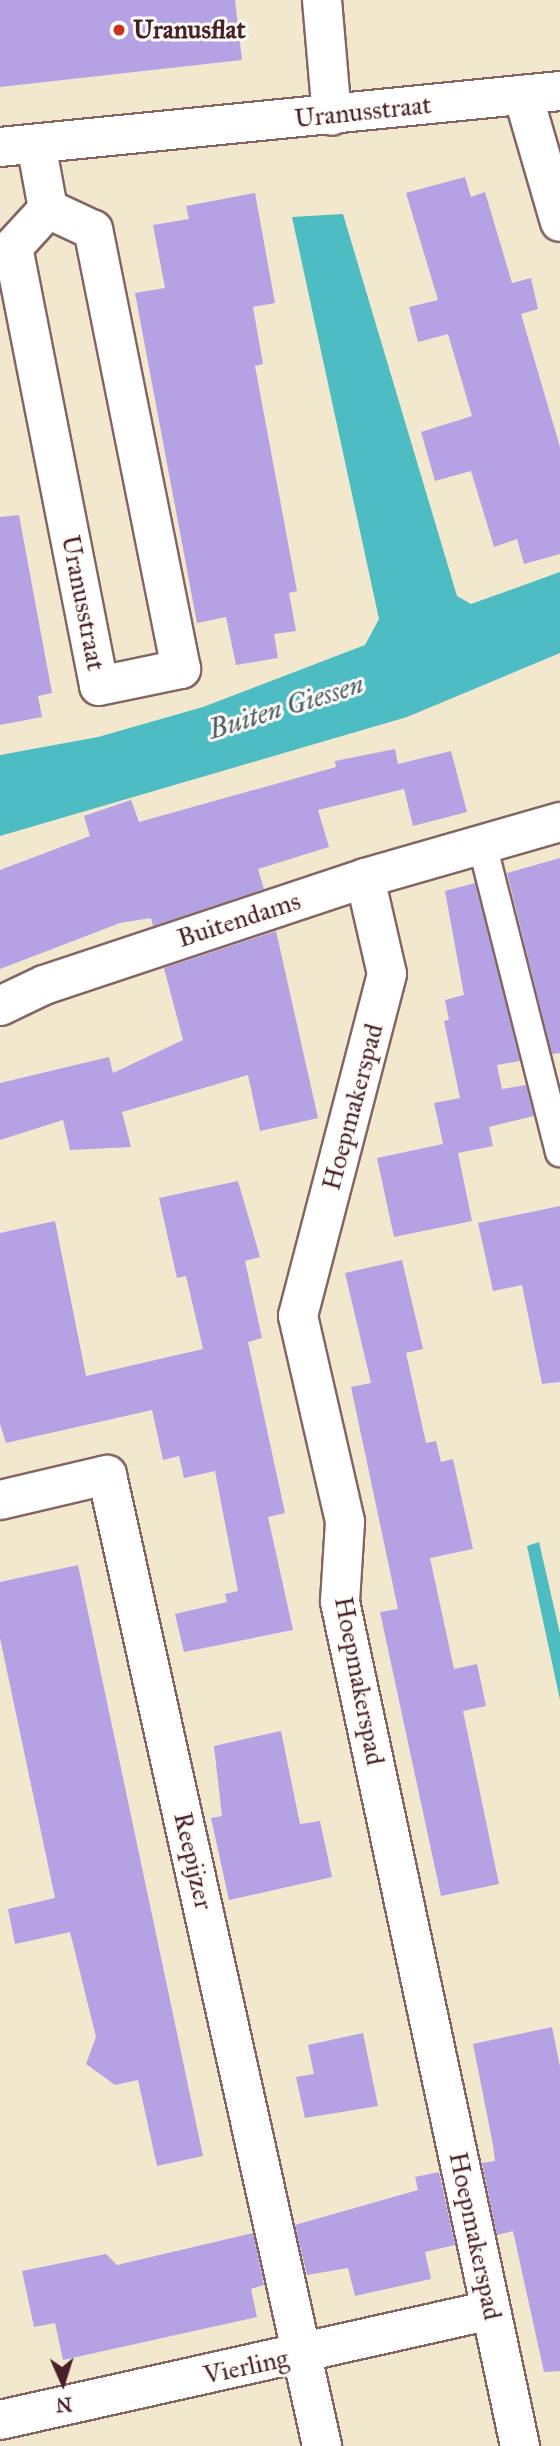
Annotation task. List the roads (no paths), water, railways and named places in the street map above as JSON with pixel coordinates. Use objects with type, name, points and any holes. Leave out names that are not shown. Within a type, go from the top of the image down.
[{"type":"street","points":[[322,0],[332,116]]},
{"type":"street","name":"Uranusstraat","points":[[48,209],[13,247],[99,686],[181,669],[93,230],[48,209],[18,146],[542,93],[560,222]]},
{"type":"street","name":"Buitendams","points":[[0,1006],[44,985],[365,878],[560,822]]},
{"type":"street","name":"Hoepmakerspad","points":[[365,878],[387,974],[298,1316],[345,1522],[340,1602],[520,2446]]},
{"type":"street","name":"Reepijzer","points":[[0,1500],[107,1475],[303,2354]]},
{"type":"street","name":"Vierling","points":[[0,2420],[491,2310]]},
{"type":"street","points":[[303,2354],[322,2446]]},
{"type":"lane","points":[[482,844],[560,1152]]},
{"type":"water","name":"Buiten Giessen","points":[[343,214],[457,596],[471,604],[560,572],[560,653],[407,717],[0,836],[0,755],[98,737],[203,707],[365,645],[379,619],[292,217]]},
{"type":"water","points":[[539,1542],[560,1634],[560,1700],[527,1546]]},
{"type":"place","name":"Uranusflat","points":[[119,30]]}]
